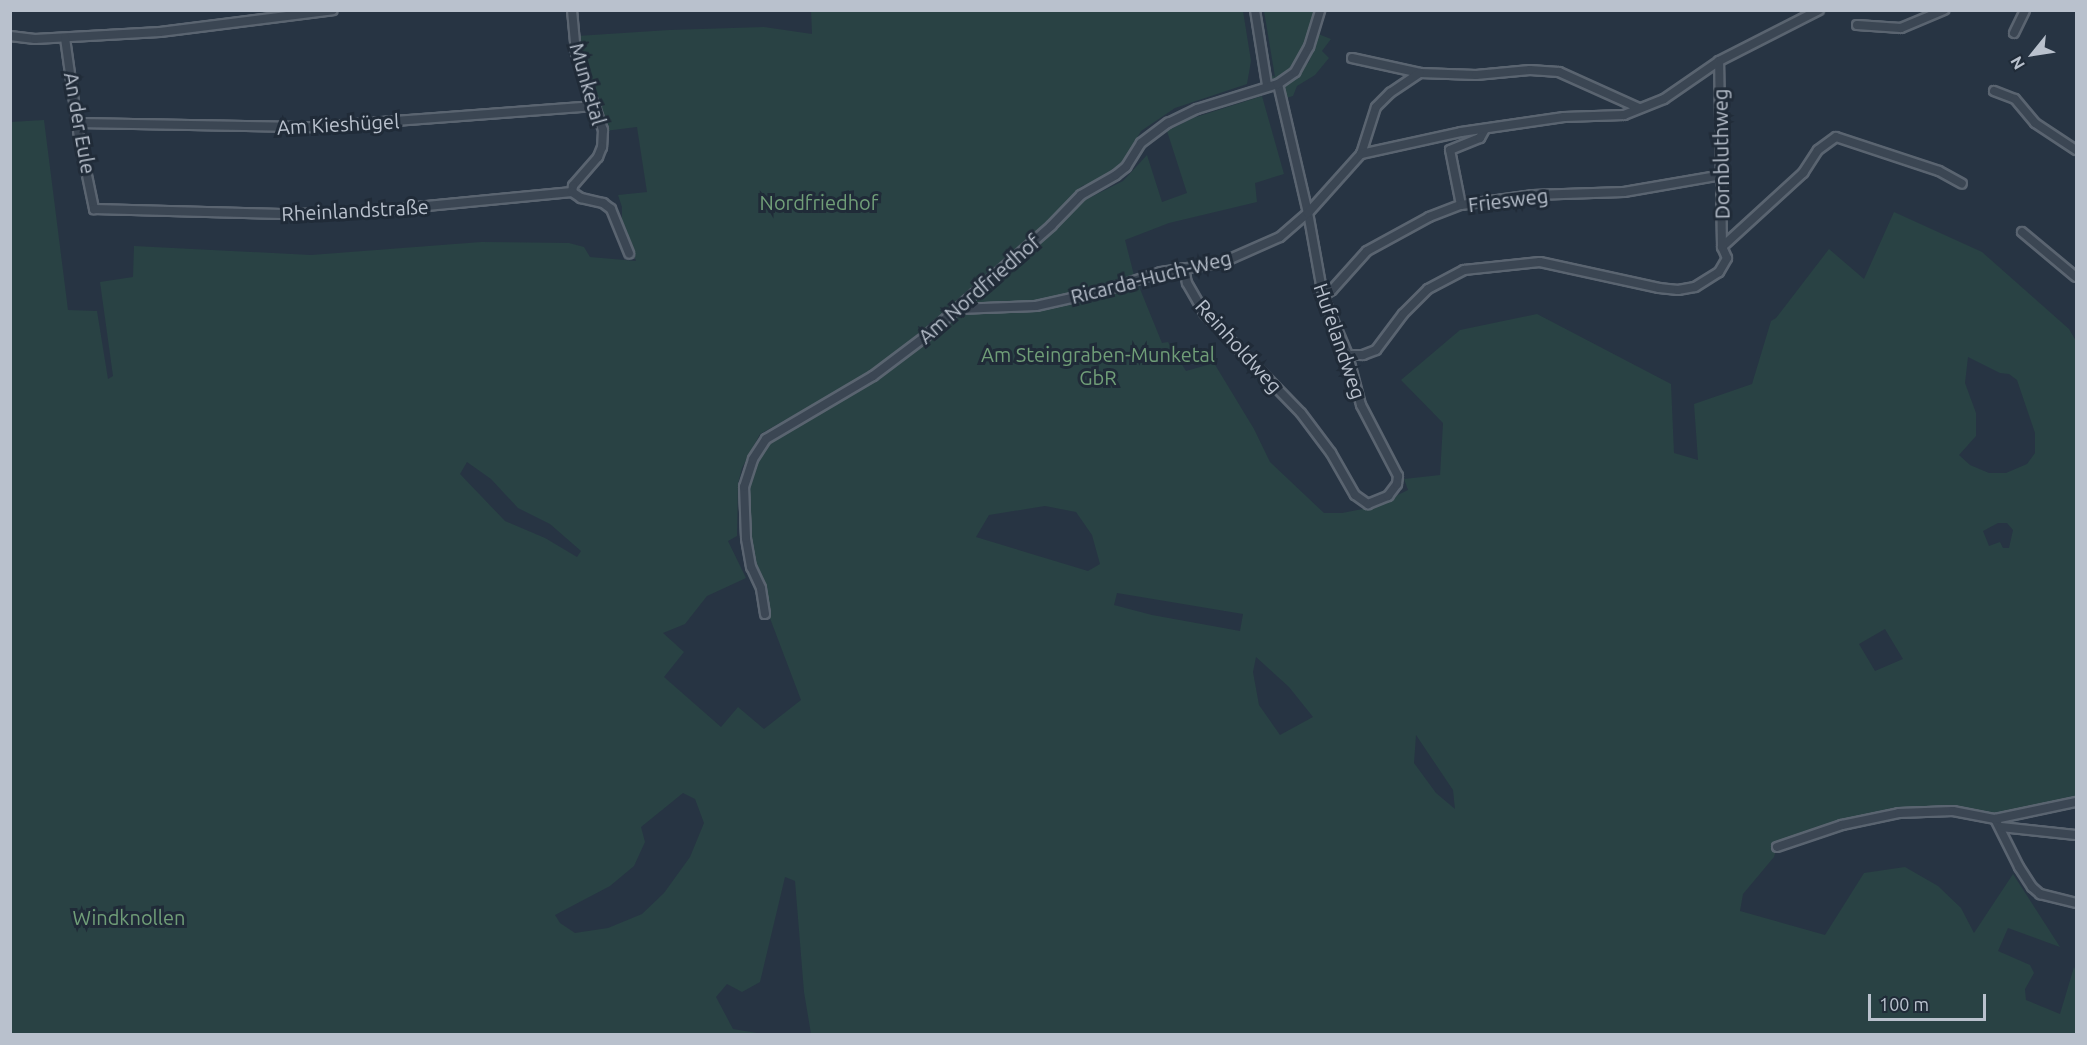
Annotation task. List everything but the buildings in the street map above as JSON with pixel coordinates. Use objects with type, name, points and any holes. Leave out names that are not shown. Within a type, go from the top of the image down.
[{"type":"street","points":[[10,36],[35,39],[170,31],[333,10]]},
{"type":"street","name":"Munketal","points":[[572,10],[576,53],[603,130],[602,147],[598,157],[573,186],[572,192]]},
{"type":"street","points":[[1255,10],[1267,85],[1278,84],[1295,72],[1304,59],[1320,11]]},
{"type":"street","points":[[1361,154],[1418,140],[1564,117],[1624,115],[1664,99],[1719,62],[1819,10]]},
{"type":"street","points":[[1857,25],[1901,28],[1944,10]]},
{"type":"street","points":[[2014,33],[2025,10]]},
{"type":"street","name":"An der Eule","points":[[65,38],[94,209]]},
{"type":"street","points":[[1352,58],[1420,73],[1476,75],[1530,70],[1559,72],[1639,108]]},
{"type":"street","name":"Dornbluthweg","points":[[1348,355],[1363,355],[1376,350],[1403,314],[1428,289],[1464,270],[1540,262],[1659,288],[1678,290],[1695,287],[1719,272],[1727,258],[1722,247],[1719,62]]},
{"type":"street","points":[[1361,154],[1377,107],[1390,93],[1420,73]]},
{"type":"street","name":"Hufelandweg","points":[[1278,84],[1308,213],[1323,296],[1348,355],[1361,405],[1398,476],[1397,484],[1388,496],[1368,504]]},
{"type":"street","name":"Am Nordfriedhof","points":[[765,614],[761,588],[751,567],[746,534],[744,487],[753,459],[766,439],[873,376],[957,309],[1051,226],[1081,195],[1116,176],[1126,167],[1141,143],[1167,123],[1197,109],[1255,92],[1267,85]]},
{"type":"street","points":[[1994,91],[2015,99],[2035,123],[2076,150]]},
{"type":"street","name":"Am Kieshügel","points":[[78,123],[335,127],[596,106]]},
{"type":"street","points":[[1461,205],[1450,150],[1480,138],[1485,129]]},
{"type":"street","points":[[1722,247],[1803,173],[1818,150],[1836,136],[1939,171],[1962,184]]},
{"type":"street","name":"Ricarda-Huch-Weg","points":[[957,309],[1036,306],[1103,291],[1161,272],[1221,263],[1280,237],[1308,213],[1361,154]]},
{"type":"street","name":"Friesweg","points":[[1323,296],[1332,290],[1366,251],[1429,217],[1461,205],[1533,195],[1624,192],[1722,175]]},
{"type":"street","points":[[572,192],[581,198],[603,203],[611,209],[629,253]]},
{"type":"street","name":"Rheinlandstraße","points":[[94,209],[291,214],[354,213],[572,192]]},
{"type":"street","points":[[2022,232],[2076,277]]},
{"type":"street","name":"Reinholdweg","points":[[1184,268],[1187,283],[1204,313],[1301,413],[1331,453],[1355,495],[1368,504]]},
{"type":"street","points":[[1777,847],[1842,825],[1899,813],[1953,811],[1995,819],[2076,802]]},
{"type":"street","points":[[1995,819],[2019,867],[2032,887],[2040,894],[2076,903]]},
{"type":"street","points":[[2001,827],[2076,835]]},
{"type":"green space","points":[[811,10],[1243,11],[1251,61],[1247,84],[1175,108],[1141,131],[1124,161],[1105,178],[1082,186],[1046,224],[914,342],[869,373],[760,434],[742,468],[738,484],[737,536],[728,541],[746,578],[707,596],[685,624],[663,633],[684,652],[664,677],[721,727],[738,707],[764,729],[801,700],[768,613],[749,541],[749,487],[756,462],[768,442],[875,378],[958,313],[1039,309],[1138,284],[1162,343],[1168,342],[1186,371],[1214,363],[1254,429],[1270,462],[1324,513],[1342,513],[1373,507],[1408,490],[1404,479],[1440,475],[1443,423],[1401,380],[1460,330],[1537,314],[1671,384],[1674,453],[1698,460],[1694,404],[1752,384],[1771,321],[1776,318],[1829,249],[1864,279],[1894,212],[1982,252],[2069,329],[2076,341],[2076,799],[1996,814],[1953,808],[1899,808],[1832,824],[1779,841],[1774,857],[1743,894],[1740,911],[1825,935],[1864,873],[1905,867],[1938,886],[1961,908],[1974,933],[2013,874],[2060,947],[2008,928],[1998,951],[2030,965],[2034,973],[2025,989],[2026,1000],[2060,1014],[2074,967],[2076,971],[2076,1034],[811,1034],[804,992],[795,881],[785,877],[760,982],[742,992],[727,984],[716,997],[733,1029],[763,1034],[11,1034],[10,122],[44,120],[68,310],[97,311],[108,379],[113,376],[100,282],[133,277],[134,246],[311,255],[481,242],[569,243],[584,247],[590,257],[636,261],[622,226],[622,207],[618,195],[647,192],[637,127],[605,131],[599,102],[579,51],[577,36],[764,27],[812,34]],"holes":[[[1968,357],[2000,373],[2009,374],[2017,380],[2035,433],[2035,453],[2027,464],[2006,473],[1989,473],[1970,465],[1959,455],[1976,436],[1976,413],[1965,383]],[[467,462],[491,479],[518,508],[550,524],[581,551],[577,557],[545,538],[505,521],[460,474]],[[1045,506],[1076,512],[1092,535],[1100,564],[1088,571],[976,537],[989,515]],[[1998,523],[2007,523],[2013,530],[2009,548],[2003,548],[2000,542],[1989,546],[1983,531]],[[1117,593],[1243,614],[1240,631],[1152,615],[1114,605]],[[1885,629],[1903,659],[1875,671],[1859,644]],[[1256,657],[1289,687],[1313,717],[1280,735],[1259,705],[1253,672]],[[1416,735],[1453,790],[1455,809],[1436,793],[1414,763]],[[683,793],[695,799],[704,823],[690,857],[664,893],[642,914],[608,928],[575,933],[560,923],[555,915],[610,886],[634,866],[645,842],[641,827]]]},
{"type":"green space","points":[[1264,11],[1316,11],[1305,49],[1296,64],[1274,81],[1269,73],[1275,77]]},
{"type":"green space","points":[[1318,34],[1331,39],[1322,51],[1329,58],[1315,75],[1297,86],[1293,96],[1286,98],[1285,86],[1309,62]]},
{"type":"green space","points":[[1262,96],[1284,174],[1255,183],[1257,202],[1169,223],[1125,240],[1134,275],[1103,286],[1036,302],[967,305],[1081,202],[1123,181],[1147,155],[1162,202],[1187,193],[1167,131],[1193,118]]},
{"type":"park label","name":"Nordfriedhof","points":[[819,202]]},
{"type":"park label","name":"Am Steingraben-Munketal GbR","points":[[1098,366]]},
{"type":"park label","name":"Windknollen","points":[[129,917]]}]
